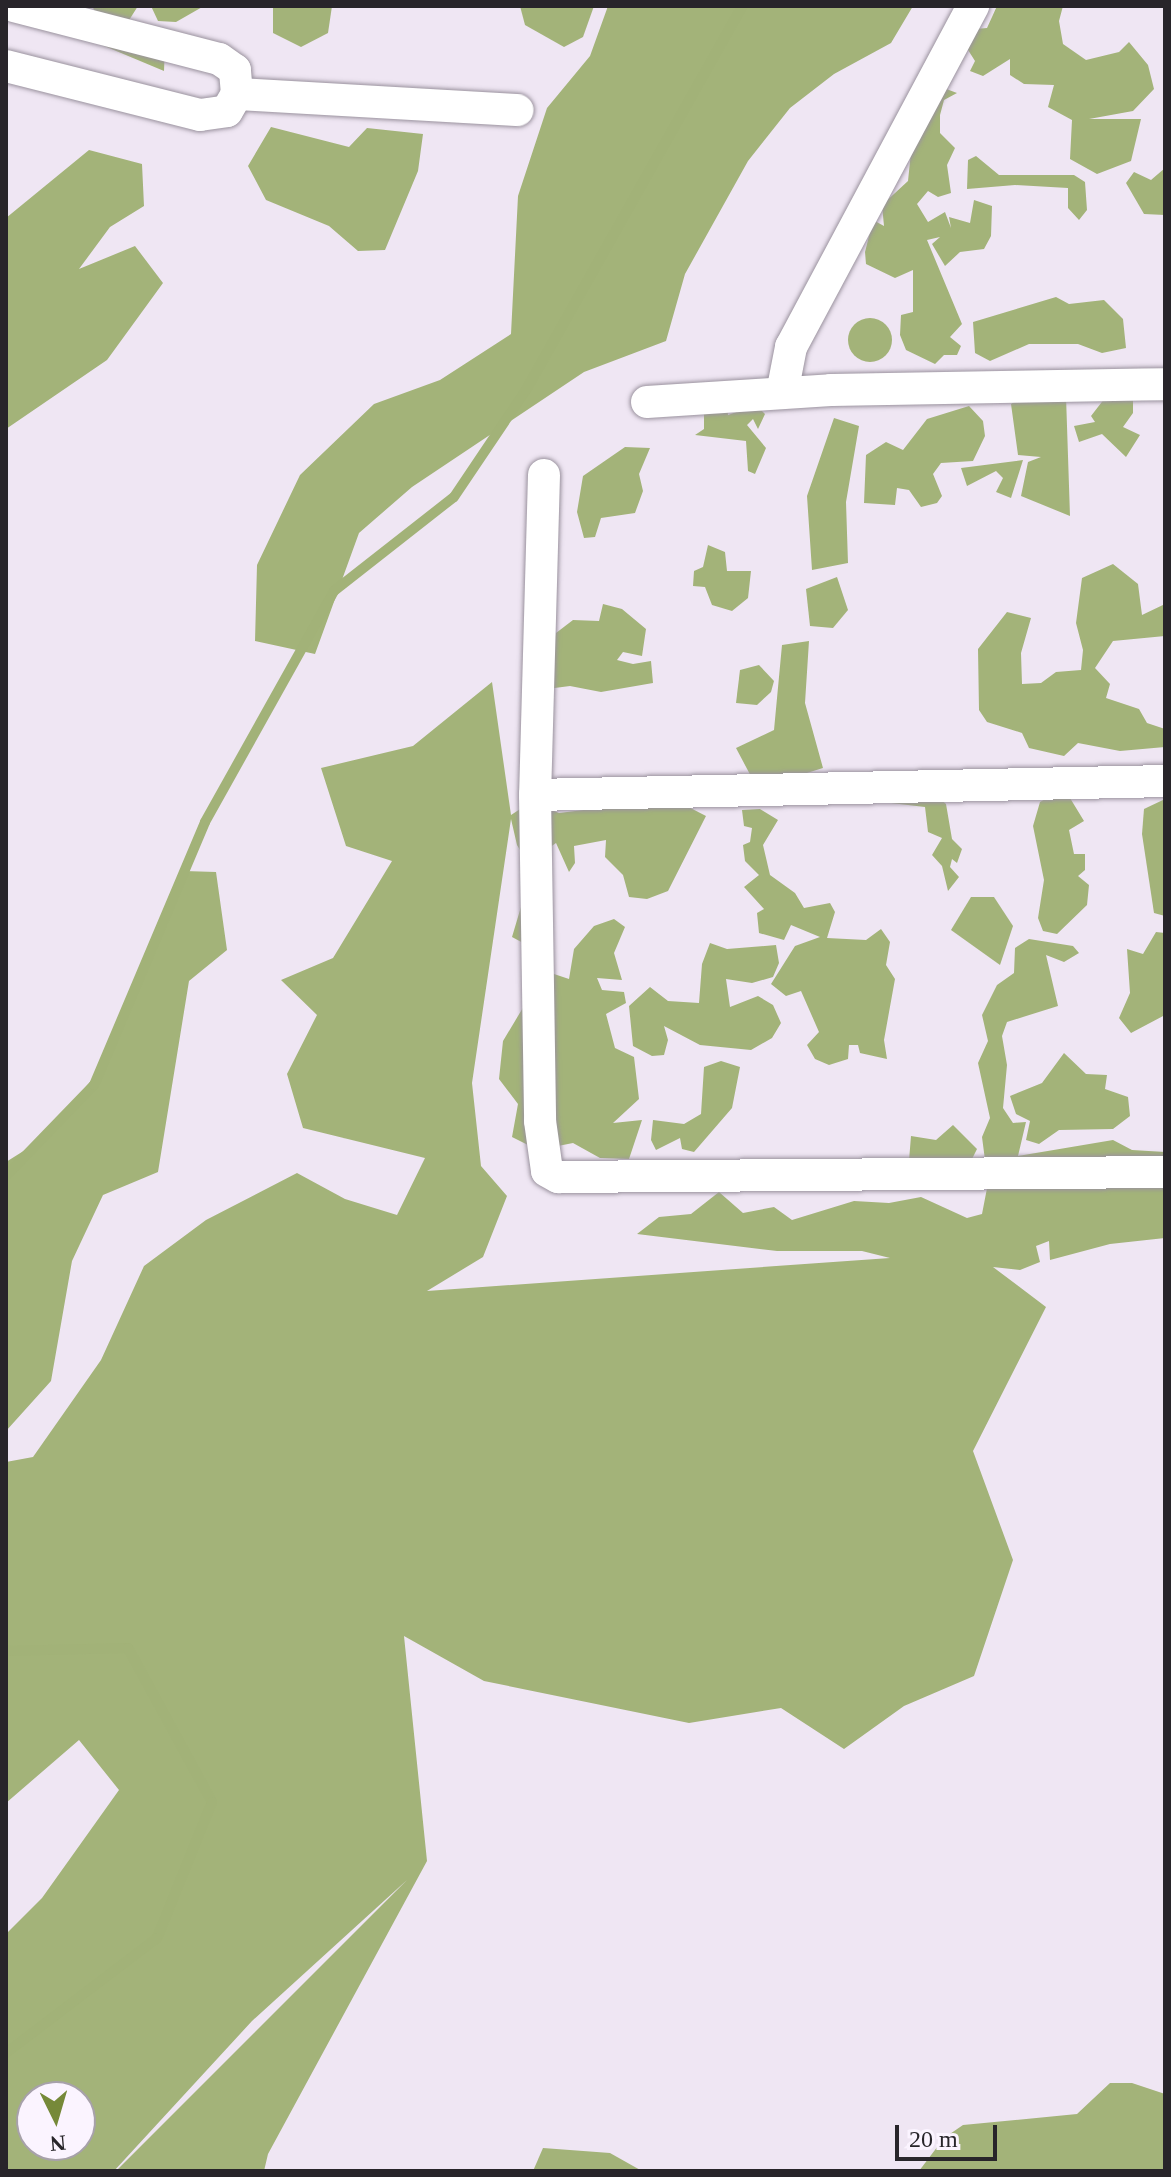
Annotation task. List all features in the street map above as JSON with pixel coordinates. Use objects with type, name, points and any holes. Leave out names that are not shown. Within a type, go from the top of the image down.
[{"type":"street","points":[[6,66],[200,115],[227,111],[237,94],[235,70],[219,59],[14,6]]},
{"type":"street","points":[[782,393],[791,347],[973,6]]},
{"type":"street","points":[[237,94],[518,110]]},
{"type":"street","points":[[647,402],[782,393],[1165,384]]},
{"type":"street","points":[[544,475],[535,795],[540,1121],[545,1163],[551,1175],[1165,1172]]},
{"type":"street","points":[[535,795],[1165,781]]},
{"type":"green space","points":[[92,6],[138,6],[126,25],[165,45],[164,71],[102,45],[107,33]]},
{"type":"green space","points":[[151,6],[204,6],[176,22],[158,21]]},
{"type":"green space","points":[[273,6],[332,6],[328,33],[301,47],[273,33]]},
{"type":"green space","points":[[520,6],[594,6],[583,37],[564,47],[525,25]]},
{"type":"green space","points":[[608,6],[913,6],[891,43],[834,74],[790,108],[748,161],[685,274],[666,341],[584,372],[412,487],[359,533],[315,654],[255,641],[257,565],[300,475],[374,404],[440,380],[511,334],[518,196],[547,108],[590,56]]},
{"type":"green space","points":[[997,6],[1063,6],[1059,21],[1063,44],[1086,60],[1119,52],[1129,42],[1148,65],[1154,89],[1133,111],[1089,119],[1141,119],[1131,161],[1097,174],[1070,159],[1072,120],[1048,107],[1054,85],[1024,84],[1010,75],[1010,59],[983,76],[970,71],[975,61],[963,42],[964,30],[987,28]]},
{"type":"green space","points":[[941,87],[957,93],[944,100],[940,115],[940,133],[955,148],[947,165],[951,193],[938,197],[928,191],[917,204],[928,222],[945,212],[951,228],[949,217],[970,223],[974,200],[992,206],[991,236],[984,249],[960,252],[945,266],[932,244],[940,237],[927,240],[962,324],[950,337],[961,346],[957,355],[944,355],[935,364],[906,350],[900,335],[901,315],[913,312],[913,270],[895,278],[866,264],[865,252],[873,220],[884,226],[882,205],[908,181],[912,142]]},
{"type":"green space","points":[[271,127],[349,147],[367,128],[423,134],[418,171],[385,250],[358,251],[329,226],[266,200],[248,166]]},
{"type":"green space","points":[[89,150],[142,164],[144,206],[110,227],[79,269],[135,246],[163,283],[107,360],[6,429],[6,218]]},
{"type":"green space","points":[[976,156],[999,175],[1074,175],[1085,182],[1087,210],[1079,220],[1068,208],[1068,188],[1015,185],[967,189],[968,160]]},
{"type":"green space","points":[[1165,168],[1165,215],[1144,214],[1126,183],[1134,172],[1151,180]]},
{"type":"green space","points":[[1056,297],[1069,304],[1104,300],[1123,319],[1126,348],[1102,353],[1078,344],[1029,344],[990,361],[975,353],[973,322]]},
{"type":"green space","points":[[870,318],[886,324],[892,340],[886,356],[870,362],[854,356],[848,340],[854,324]]},
{"type":"green space","points":[[1030,391],[1066,396],[1070,516],[1021,496],[1028,462],[1041,457],[1018,455],[1011,404]]},
{"type":"green space","points":[[1108,394],[1133,394],[1133,413],[1123,427],[1140,435],[1126,457],[1102,434],[1079,442],[1074,426],[1095,422],[1091,416]]},
{"type":"green space","points":[[727,398],[728,415],[756,405],[765,414],[758,429],[753,419],[747,425],[766,448],[755,474],[748,471],[746,441],[695,435],[704,429],[704,403]]},
{"type":"green space","points":[[969,406],[983,421],[985,436],[973,461],[941,463],[933,474],[942,496],[937,503],[921,507],[909,490],[897,488],[895,505],[864,503],[866,455],[886,442],[903,450],[927,419]]},
{"type":"green space","points":[[834,418],[859,426],[846,502],[848,563],[812,570],[807,496]]},
{"type":"green space","points":[[625,447],[650,448],[639,474],[643,491],[635,513],[601,518],[595,537],[584,538],[577,512],[583,476]]},
{"type":"green space","points":[[1023,460],[1011,498],[996,492],[1003,478],[996,471],[967,486],[961,468]]},
{"type":"green space","points":[[708,545],[725,552],[727,571],[751,571],[748,598],[732,611],[712,605],[705,587],[693,586],[694,571],[703,567]]},
{"type":"green space","points":[[1113,564],[1138,584],[1142,615],[1165,604],[1165,636],[1113,641],[1095,668],[1110,684],[1106,698],[1139,709],[1147,723],[1165,729],[1165,747],[1120,751],[1078,743],[1064,756],[1029,748],[1022,733],[987,722],[979,710],[978,649],[1007,612],[1031,618],[1021,653],[1022,684],[1041,683],[1056,672],[1081,670],[1083,650],[1076,623],[1082,578]]},
{"type":"green space","points":[[837,577],[848,610],[833,628],[810,626],[806,589]]},
{"type":"green space","points":[[603,604],[622,609],[646,629],[642,656],[623,652],[617,660],[633,664],[651,661],[653,683],[601,692],[570,686],[539,690],[556,633],[573,620],[599,621]]},
{"type":"green space","points":[[809,641],[805,703],[823,768],[781,781],[754,782],[736,748],[774,730],[782,645]]},
{"type":"green space","points":[[759,665],[774,681],[771,692],[757,705],[736,703],[740,670]]},
{"type":"green space","points":[[492,682],[511,815],[531,802],[559,813],[673,799],[706,816],[668,891],[647,899],[629,897],[623,875],[605,857],[606,840],[574,846],[575,863],[569,872],[556,843],[549,848],[540,952],[512,937],[532,870],[517,845],[511,819],[472,1083],[481,1166],[507,1196],[483,1257],[427,1291],[890,1258],[862,1251],[777,1251],[637,1234],[659,1217],[691,1214],[719,1192],[743,1213],[774,1207],[792,1220],[854,1201],[889,1203],[921,1197],[967,1218],[982,1214],[988,1183],[982,1137],[990,1118],[978,1063],[988,1041],[982,1015],[997,985],[1014,973],[1015,948],[1029,939],[1073,946],[1079,953],[1064,962],[1046,955],[1058,1006],[1007,1022],[1002,1036],[1007,1065],[1003,1108],[1013,1123],[1026,1122],[1018,1156],[1113,1140],[1132,1150],[1165,1152],[1165,1238],[1110,1244],[1050,1260],[1049,1241],[1036,1246],[1040,1262],[1020,1270],[993,1267],[1046,1307],[973,1451],[1013,1560],[974,1676],[904,1706],[844,1749],[781,1708],[689,1723],[484,1681],[404,1636],[427,1861],[268,2154],[264,2171],[116,2171],[407,1880],[252,2021],[114,2171],[6,2171],[6,1934],[42,1898],[119,1790],[79,1740],[6,1803],[6,1462],[33,1457],[101,1360],[144,1266],[206,1220],[297,1173],[345,1199],[397,1215],[425,1158],[303,1128],[287,1074],[317,1015],[281,980],[333,958],[392,861],[346,846],[321,768],[413,746]]},
{"type":"green space","points":[[898,792],[933,793],[946,804],[952,839],[962,849],[957,863],[952,859],[950,867],[959,877],[948,891],[942,866],[932,855],[942,838],[928,832],[925,807],[891,803]]},
{"type":"green space","points":[[1054,794],[1070,798],[1084,821],[1069,830],[1074,854],[1085,854],[1085,870],[1078,876],[1089,885],[1087,905],[1057,934],[1043,931],[1038,918],[1044,880],[1033,826],[1040,802]]},
{"type":"green space","points":[[1165,799],[1165,916],[1154,913],[1142,834],[1144,809]]},
{"type":"green space","points":[[760,809],[778,820],[763,845],[770,875],[795,893],[804,908],[830,903],[835,912],[827,938],[866,940],[881,929],[890,942],[886,965],[895,979],[884,1040],[887,1059],[860,1053],[858,1045],[849,1045],[848,1059],[829,1065],[815,1059],[807,1045],[819,1032],[801,991],[786,996],[771,984],[795,946],[820,937],[791,925],[784,940],[759,933],[757,913],[764,909],[744,887],[759,875],[745,861],[743,845],[750,842],[752,828],[744,826],[742,810]]},
{"type":"green space","points":[[184,871],[216,872],[227,950],[189,981],[158,1172],[103,1195],[72,1261],[51,1381],[6,1431],[6,1162],[41,1140],[101,1069]]},
{"type":"green space","points":[[971,897],[994,897],[1013,926],[1000,965],[951,930]]},
{"type":"green space","points":[[614,919],[625,927],[614,953],[622,980],[597,978],[602,990],[624,992],[626,1003],[606,1014],[615,1048],[634,1057],[639,1099],[613,1123],[642,1120],[629,1159],[600,1158],[573,1143],[538,1150],[512,1137],[518,1104],[499,1079],[503,1041],[545,971],[569,979],[574,949],[594,926]]},
{"type":"green space","points":[[1156,932],[1165,933],[1165,1015],[1131,1033],[1119,1018],[1130,993],[1127,949],[1143,954]]},
{"type":"green space","points":[[710,943],[727,949],[776,945],[779,963],[773,977],[752,983],[726,979],[730,1007],[758,996],[773,1005],[781,1023],[772,1038],[751,1050],[700,1045],[664,1026],[668,1040],[664,1055],[652,1056],[633,1046],[629,1006],[650,987],[668,1001],[699,1003],[702,964]]},
{"type":"green space","points":[[1064,1053],[1086,1074],[1107,1075],[1105,1089],[1128,1097],[1130,1116],[1113,1129],[1059,1130],[1039,1144],[1026,1140],[1030,1121],[1016,1114],[1010,1096],[1042,1083]]},
{"type":"green space","points":[[721,1061],[740,1067],[732,1108],[694,1152],[682,1149],[680,1138],[656,1150],[651,1140],[653,1120],[684,1124],[701,1114],[704,1067]]},
{"type":"green space","points":[[953,1125],[977,1149],[968,1167],[908,1173],[911,1136],[936,1140]]},
{"type":"green space","points":[[1110,2083],[1132,2083],[1165,2094],[1165,2171],[919,2171],[944,2138],[963,2125],[1077,2114]]},
{"type":"green space","points":[[543,2148],[610,2153],[642,2171],[533,2171]]},
{"type":"waterway","points":[[6,1176],[94,1085],[205,822],[334,591],[454,497],[526,390],[742,6]]},
{"type":"waterway","points":[[6,1651],[128,1648],[212,1802],[157,1938],[6,2053]]}]
